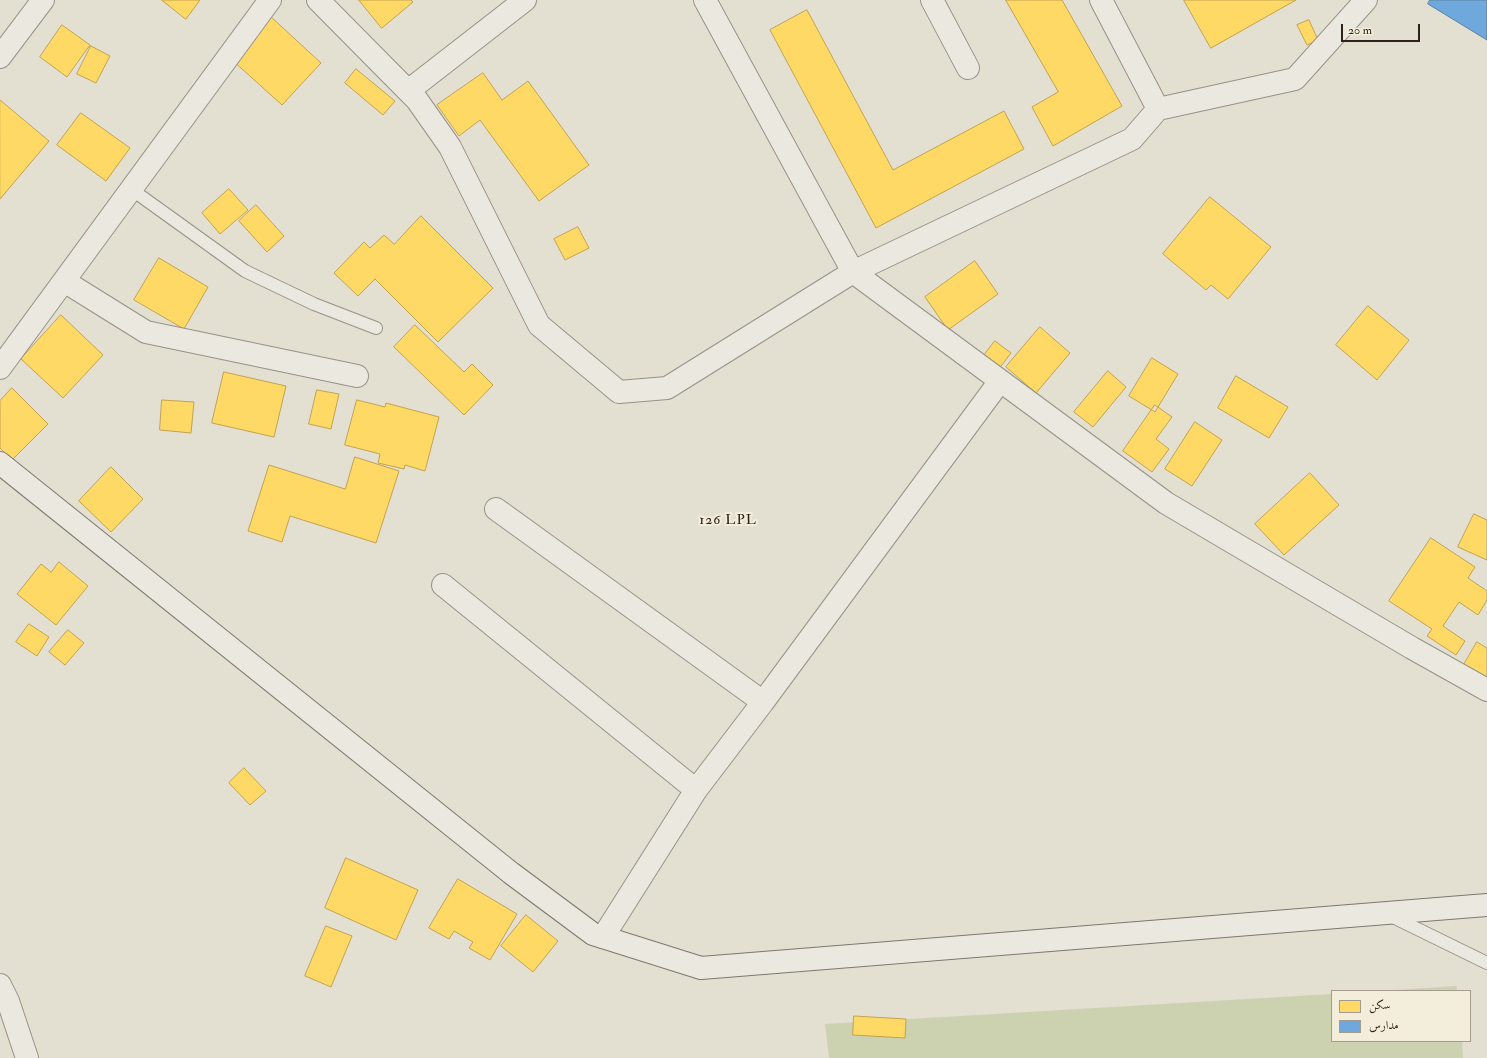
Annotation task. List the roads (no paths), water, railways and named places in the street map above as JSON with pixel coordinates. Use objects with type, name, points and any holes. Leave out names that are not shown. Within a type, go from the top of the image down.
[{"type":"street","points":[[0,56],[43,0]]},
{"type":"street","points":[[0,368],[270,0]]},
{"type":"street","points":[[318,0],[417,100],[450,147],[539,325],[619,392],[667,388],[853,272],[1132,139],[1158,109],[1295,79],[1366,0]]},
{"type":"street","points":[[408,91],[525,0]]},
{"type":"street","points":[[705,0],[853,272],[1166,503],[1412,648],[1487,690]]},
{"type":"street","points":[[932,0],[968,68]]},
{"type":"street","points":[[1101,0],[1158,109]]},
{"type":"street","points":[[64,282],[146,332],[357,376]]},
{"type":"street","points":[[603,937],[696,790],[763,702],[1000,380]]},
{"type":"street","points":[[0,463],[511,873],[593,934],[701,968],[1487,905]]},
{"type":"street","points":[[496,509],[763,702]]},
{"type":"street","points":[[443,585],[696,790]]},
{"type":"street","points":[[0,985],[8,1001],[27,1058]]},
{"type":"lane","points":[[131,189],[245,271],[314,304],[376,328]]},
{"type":"lane","points":[[1384,913],[1487,963]]},
{"type":"district","name":"126 LPL","points":[[728,521]]}]
